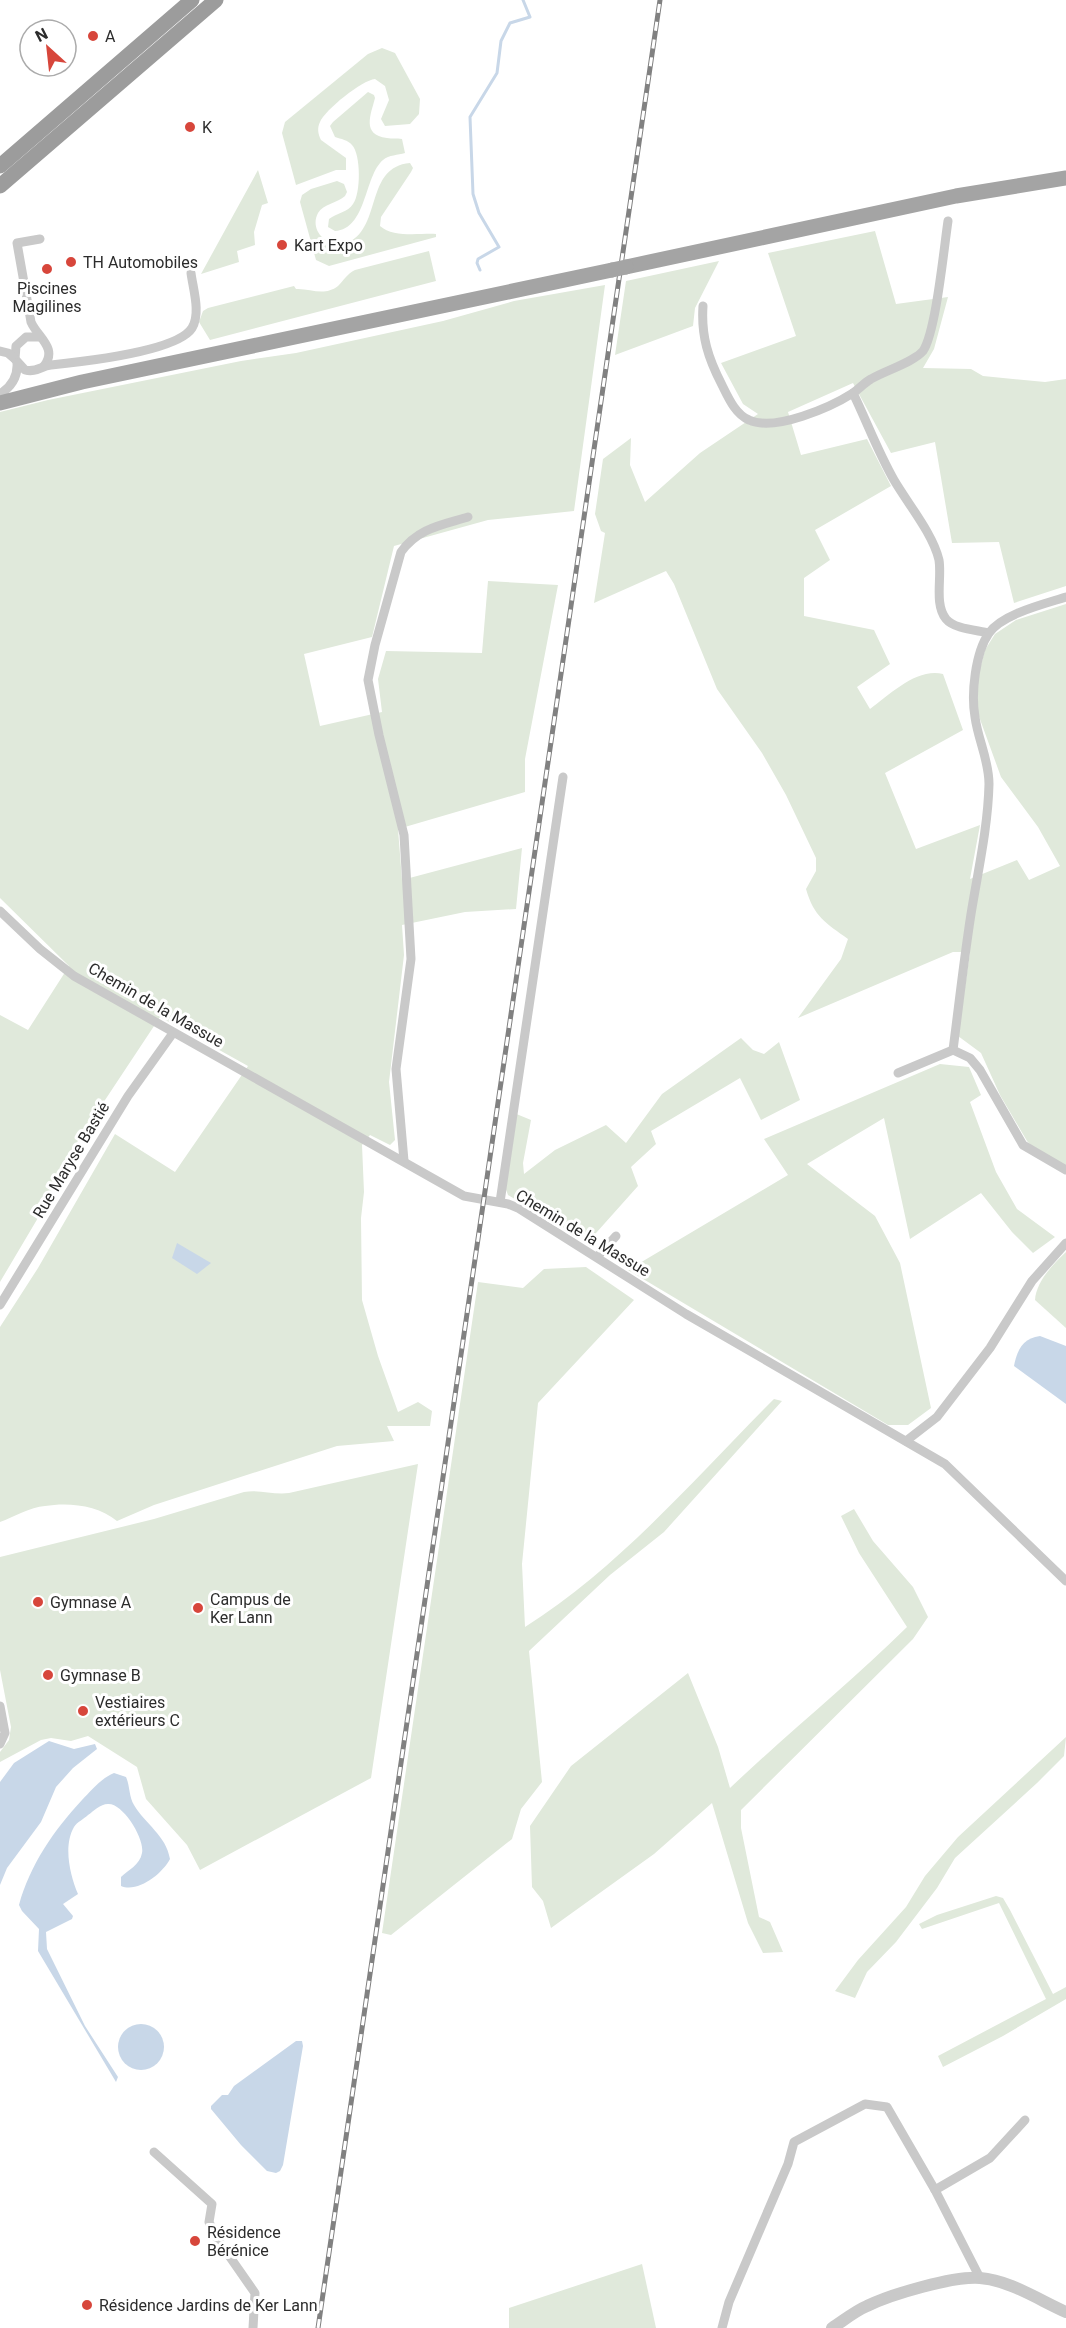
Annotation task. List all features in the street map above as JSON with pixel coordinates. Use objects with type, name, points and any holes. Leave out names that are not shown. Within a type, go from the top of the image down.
[{"type":"highway","points":[[0,160],[87,91],[183,0]]},
{"type":"highway","points":[[0,166],[192,0]]},
{"type":"highway","points":[[0,186],[216,0]]},
{"type":"highway","points":[[0,193],[97,103]]},
{"type":"main road","points":[[0,403],[82,381],[956,196],[1066,178]]},
{"type":"street","points":[[703,306],[702,332],[709,358],[732,404],[748,420],[764,423],[798,417],[853,393],[868,381],[918,356],[925,347],[935,307],[948,221]]},
{"type":"street","points":[[40,239],[17,243],[31,322],[39,337],[48,345],[50,352],[49,360],[44,366]]},
{"type":"street","points":[[0,351],[8,353],[30,371],[44,366],[78,363],[166,345],[184,337],[190,330],[195,317],[191,273]]},
{"type":"street","points":[[0,394],[12,383],[16,374],[16,346],[26,337],[31,322]]},
{"type":"street","points":[[26,337],[39,337]]},
{"type":"street","points":[[50,352],[66,364]]},
{"type":"street","points":[[853,393],[893,478],[930,539],[938,558],[940,603],[943,614],[947,621],[955,625],[989,633]]},
{"type":"street","points":[[404,1161],[396,1069],[411,959],[404,835],[368,680],[375,645],[401,552],[410,539],[427,530],[468,517]]},
{"type":"street","points":[[952,1050],[985,830],[989,783],[985,751],[975,718],[973,694],[975,673],[989,633],[997,624],[1014,615],[1066,597]]},
{"type":"street","points":[[500,1202],[563,777]]},
{"type":"street","name":"Chemin de la Massue","points":[[0,911],[40,949],[74,976],[465,1196],[500,1202],[518,1208],[696,1320],[945,1464],[1066,1581]]},
{"type":"street","name":"Rue Maryse Bastié","points":[[0,1305],[128,1096],[173,1033]]},
{"type":"street","points":[[898,1073],[952,1050],[970,1058],[980,1070],[1023,1145],[1066,1170]]},
{"type":"street","points":[[597,1257],[616,1236]]},
{"type":"street","points":[[906,1441],[937,1416],[990,1348],[1032,1281],[1066,1243]]},
{"type":"street","points":[[0,1706],[5,1733],[0,1744]]},
{"type":"street","points":[[722,2328],[729,2302],[788,2164],[794,2142],[866,2104],[887,2107],[935,2190],[980,2278]]},
{"type":"street","points":[[935,2190],[990,2158],[1025,2120]]},
{"type":"street","points":[[154,2152],[212,2204],[209,2222],[216,2238],[255,2294],[253,2328]]},
{"type":"street","points":[[832,2328],[867,2306],[909,2291],[962,2279],[980,2278],[1005,2284],[1066,2312]]},
{"type":"shaded area","points":[[382,48],[395,53],[420,99],[419,114],[410,124],[385,126],[381,119],[389,100],[385,86],[375,79],[362,84],[329,110],[318,126],[321,140],[346,158],[346,170],[336,170],[296,185],[282,133],[285,122],[368,54]]},
{"type":"shaded area","points":[[368,92],[375,98],[370,117],[374,133],[379,136],[402,139],[405,153],[383,160],[372,178],[364,201],[353,221],[345,228],[335,231],[328,227],[329,219],[353,204],[356,199],[359,174],[357,157],[352,145],[335,137],[330,126]]},
{"type":"shaded area","points":[[410,163],[413,168],[381,217],[380,226],[392,232],[436,234],[436,237],[329,266],[316,260],[300,202],[302,195],[311,189],[337,181],[344,184],[347,192],[345,196],[320,210],[316,227],[323,238],[329,242],[342,244],[349,242],[359,234],[366,223],[386,175],[396,167]]},
{"type":"shaded area","points":[[258,170],[268,203],[262,205],[254,232],[255,245],[237,251],[239,262],[201,274]]},
{"type":"shaded area","points":[[875,231],[896,304],[948,297],[934,349],[923,368],[971,369],[983,376],[1045,382],[1066,379],[1066,586],[1014,603],[999,542],[952,543],[935,442],[891,453],[853,383],[788,412],[801,455],[867,439],[891,486],[815,530],[830,560],[804,578],[804,616],[874,630],[890,664],[857,687],[870,709],[914,678],[933,673],[943,674],[963,730],[885,773],[916,849],[980,825],[970,879],[1017,860],[1029,880],[1060,866],[1038,827],[1001,777],[977,711],[978,676],[985,650],[995,634],[1016,620],[1066,604],[1066,1171],[1034,1149],[1027,1141],[1000,1095],[981,1053],[958,1036],[970,952],[953,952],[798,1018],[841,959],[848,939],[817,913],[809,899],[806,889],[816,871],[816,858],[786,795],[762,753],[717,689],[674,584],[666,571],[594,603],[605,533],[601,531],[595,514],[603,459],[631,438],[630,465],[645,502],[700,453],[758,414],[743,404],[721,363],[796,336],[768,253]]},
{"type":"shaded area","points":[[429,251],[436,281],[210,340],[199,322],[203,311],[208,308],[294,286],[296,289],[328,291],[338,286],[355,270]]},
{"type":"shaded area","points":[[719,261],[695,308],[693,326],[615,355],[626,281]]},
{"type":"shaded area","points":[[605,285],[574,511],[488,520],[394,546],[372,637],[304,654],[320,726],[382,712],[378,679],[386,651],[482,653],[488,581],[558,585],[525,759],[525,792],[398,829],[402,880],[522,848],[516,909],[465,912],[402,925],[404,955],[389,1082],[395,1140],[390,1145],[370,1135],[362,1145],[364,1192],[361,1218],[362,1300],[378,1356],[398,1412],[418,1402],[432,1411],[430,1426],[387,1426],[394,1441],[337,1446],[154,1505],[117,1521],[92,1508],[63,1504],[34,1508],[0,1522],[0,1327],[38,1268],[115,1134],[175,1172],[248,1066],[160,1017],[62,1165],[48,1201],[0,1282],[0,1015],[28,1030],[69,966],[0,898],[0,412],[48,400],[241,361],[296,353],[443,321],[514,301]]},
{"type":"shaded area","points":[[741,1038],[753,1050],[764,1054],[779,1042],[800,1100],[761,1120],[740,1078],[651,1131],[656,1144],[631,1167],[638,1186],[588,1242],[508,1195],[503,1181],[514,1113],[531,1120],[523,1163],[524,1174],[555,1150],[606,1125],[626,1143],[662,1094]]},
{"type":"shaded area","points":[[940,1064],[969,1067],[981,1095],[970,1102],[996,1172],[1017,1209],[1055,1237],[1033,1253],[1012,1232],[981,1193],[910,1239],[884,1118],[807,1164],[875,1216],[900,1263],[931,1408],[908,1425],[888,1425],[628,1270],[788,1175],[764,1139]]},
{"type":"shaded area","points":[[1066,1252],[1066,1328],[1035,1300],[1042,1280]]},
{"type":"shaded area","points":[[586,1267],[634,1300],[538,1403],[522,1564],[525,1627],[560,1603],[625,1549],[774,1399],[782,1401],[664,1532],[610,1575],[529,1651],[542,1782],[521,1809],[512,1839],[391,1935],[382,1933],[478,1282],[523,1288],[544,1269]]},
{"type":"shaded area","points":[[418,1464],[371,1778],[200,1870],[187,1845],[146,1799],[137,1767],[88,1736],[71,1741],[51,1738],[41,1740],[0,1762],[0,1752],[9,1740],[11,1727],[0,1670],[0,1557],[154,1519],[244,1492],[289,1493]]},
{"type":"shaded area","points":[[854,1509],[873,1541],[913,1587],[928,1617],[913,1639],[741,1810],[741,1828],[759,1917],[770,1922],[783,1952],[763,1953],[748,1923],[712,1803],[654,1854],[551,1928],[543,1901],[532,1887],[530,1826],[571,1766],[688,1673],[718,1747],[730,1788],[907,1627],[859,1553],[841,1516]]},
{"type":"shaded area","points":[[1066,1737],[1064,1756],[955,1858],[937,1888],[896,1942],[867,1972],[855,1998],[835,1991],[858,1960],[906,1907],[925,1876],[958,1837]]},
{"type":"shaded area","points":[[996,1896],[1003,1898],[1010,1910],[1053,1994],[1066,1987],[1066,1999],[1003,2036],[943,2067],[938,2056],[1046,1999],[999,1903],[922,1929],[919,1924],[937,1915]]},
{"type":"shaded area","points":[[642,2264],[656,2328],[509,2328],[509,2308]]},
{"type":"water","points":[[177,1243],[211,1263],[197,1274],[172,1258]]},
{"type":"water","points":[[1040,1336],[1066,1346],[1066,1404],[1014,1366],[1017,1355],[1025,1342]]},
{"type":"water","points":[[49,1741],[74,1749],[95,1744],[97,1749],[73,1768],[56,1787],[41,1822],[7,1868],[0,1885],[0,1782],[14,1763]]},
{"type":"water","points":[[114,1773],[126,1777],[134,1805],[160,1836],[170,1859],[149,1881],[135,1887],[121,1886],[121,1877],[141,1857],[140,1839],[132,1823],[120,1809],[108,1804],[100,1806],[74,1827],[69,1843],[72,1878],[78,1894],[63,1904],[73,1916],[72,1919],[46,1932],[47,1949],[85,2026],[118,2077],[116,2082],[38,1951],[39,1929],[19,1905],[36,1862],[53,1836],[93,1789],[104,1778]]},
{"type":"water","points":[[141,2024],[150,2025],[157,2031],[163,2038],[163,2056],[157,2063],[150,2069],[141,2070],[132,2069],[125,2063],[119,2056],[118,2047],[119,2038],[125,2031],[132,2025]]},
{"type":"water","points":[[296,2041],[302,2041],[303,2046],[283,2165],[276,2173],[267,2171],[241,2145],[211,2109],[211,2106],[222,2095],[228,2095],[234,2086]]},
{"type":"waterway","points":[[480,270],[478,259],[499,247],[479,213],[473,194],[470,117],[497,73],[501,41],[510,23],[530,17],[523,0]]},
{"type":"railway","points":[[318,2328],[660,0]]},
{"type":"place","name":"A","points":[[93,36]]},
{"type":"place","name":"K","points":[[190,127]]},
{"type":"place","name":"Kart Expo","points":[[282,245]]},
{"type":"place","name":"TH Automobiles","points":[[71,262]]},
{"type":"place","name":"Piscines Magilines","points":[[47,269]]},
{"type":"place","name":"Gymnase A","points":[[38,1602]]},
{"type":"place","name":"Campus de Ker Lann","points":[[198,1608]]},
{"type":"place","name":"Gymnase B","points":[[48,1675]]},
{"type":"place","name":"Vestiaires extérieurs C","points":[[83,1711]]},
{"type":"place","name":"Résidence Bérénice","points":[[195,2241]]},
{"type":"place","name":"Résidence Jardins de Ker Lann","points":[[87,2305]]}]
